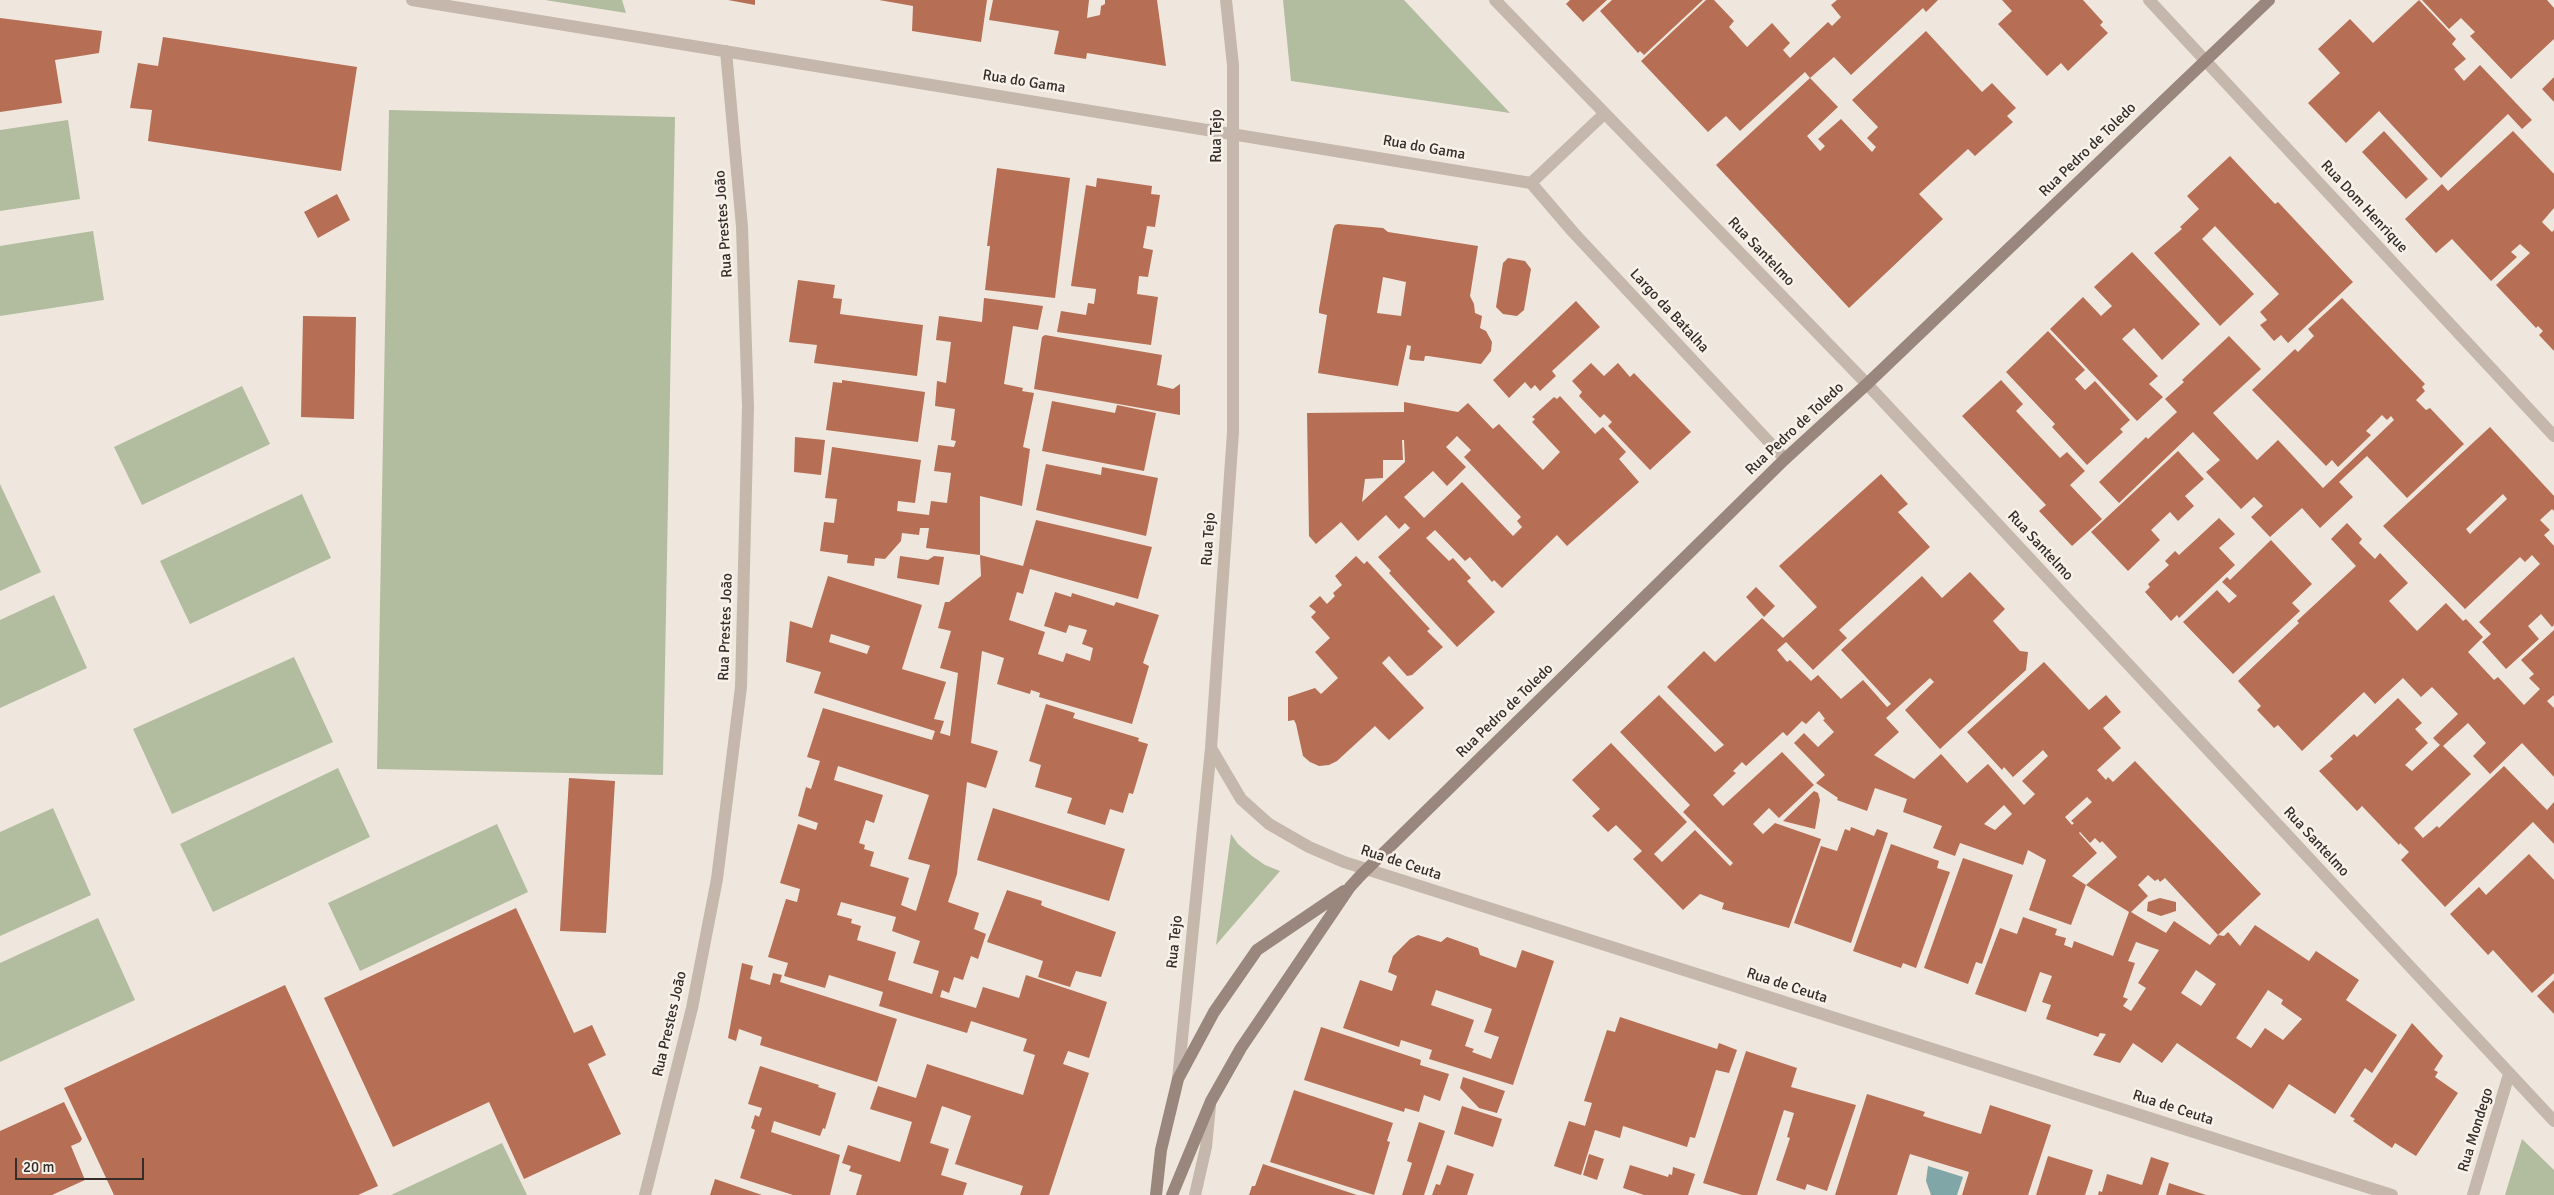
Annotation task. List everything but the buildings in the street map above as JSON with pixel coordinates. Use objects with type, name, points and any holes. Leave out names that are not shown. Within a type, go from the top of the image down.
[{"type":"street","name":"Rua do Gama","points":[[412,0],[1531,183]]},
{"type":"street","name":"Rua Tejo","points":[[1178,1080],[1211,748],[1233,432],[1233,65],[1226,0]]},
{"type":"street","name":"Rua Santelmo","points":[[1495,0],[1867,384],[2554,1121]]},
{"type":"street","name":"Rua Dom Henrique","points":[[2149,0],[2554,436]]},
{"type":"street","name":"Rua Pedro de Toledo","points":[[1172,1195],[1211,1101],[1240,1048],[1350,887],[1785,459],[1867,384],[2269,0]]},
{"type":"street","name":"Rua Prestes João","points":[[645,1195],[692,1008],[717,879],[741,687],[748,407],[742,227],[726,51]]},
{"type":"street","points":[[1531,183],[1604,114]]},
{"type":"street","name":"Largo da Batalha","points":[[1531,183],[1573,232],[1785,459]]},
{"type":"street","name":"Rua de Ceuta","points":[[1211,748],[1241,798],[1269,824],[1310,847],[1367,869],[2392,1195]]},
{"type":"street","name":"Rua Pedro de Toledo","points":[[1156,1195],[1161,1150],[1178,1080],[1214,1012],[1257,950],[1350,887]]},
{"type":"street","name":"Rua Mondego","points":[[2473,1195],[2509,1074]]},
{"type":"street","points":[[1195,1195],[1206,1147],[1211,1101]]},
{"type":"green space","points":[[545,0],[622,0],[626,13]]},
{"type":"green space","points":[[1283,0],[1404,0],[1510,113],[1291,81]]},
{"type":"green space","points":[[389,110],[675,117],[663,775],[377,769]]},
{"type":"green space","points":[[68,120],[80,199],[0,211],[0,130]]},
{"type":"green space","points":[[93,231],[104,300],[0,316],[0,246]]},
{"type":"green space","points":[[242,386],[270,444],[142,505],[114,447]]},
{"type":"green space","points":[[0,484],[41,572],[0,591]]},
{"type":"green space","points":[[302,494],[331,558],[190,624],[160,561]]},
{"type":"green space","points":[[54,595],[87,668],[0,708],[0,620]]},
{"type":"green space","points":[[294,657],[333,742],[172,814],[133,729]]},
{"type":"green space","points":[[338,768],[370,837],[213,912],[180,844]]},
{"type":"green space","points":[[53,808],[91,895],[0,936],[0,832]]},
{"type":"green space","points":[[497,824],[528,892],[360,971],[328,903]]},
{"type":"green space","points":[[1231,834],[1238,844],[1252,856],[1265,865],[1280,871],[1216,945]]},
{"type":"green space","points":[[98,918],[135,1000],[0,1062],[0,963]]},
{"type":"green space","points":[[2522,1139],[2554,1170],[2554,1195],[2505,1195]]},
{"type":"green space","points":[[502,1143],[527,1195],[391,1195]]},
{"type":"water","points":[[1928,1166],[1963,1177],[1957,1195],[1931,1195],[1926,1181]]}]
